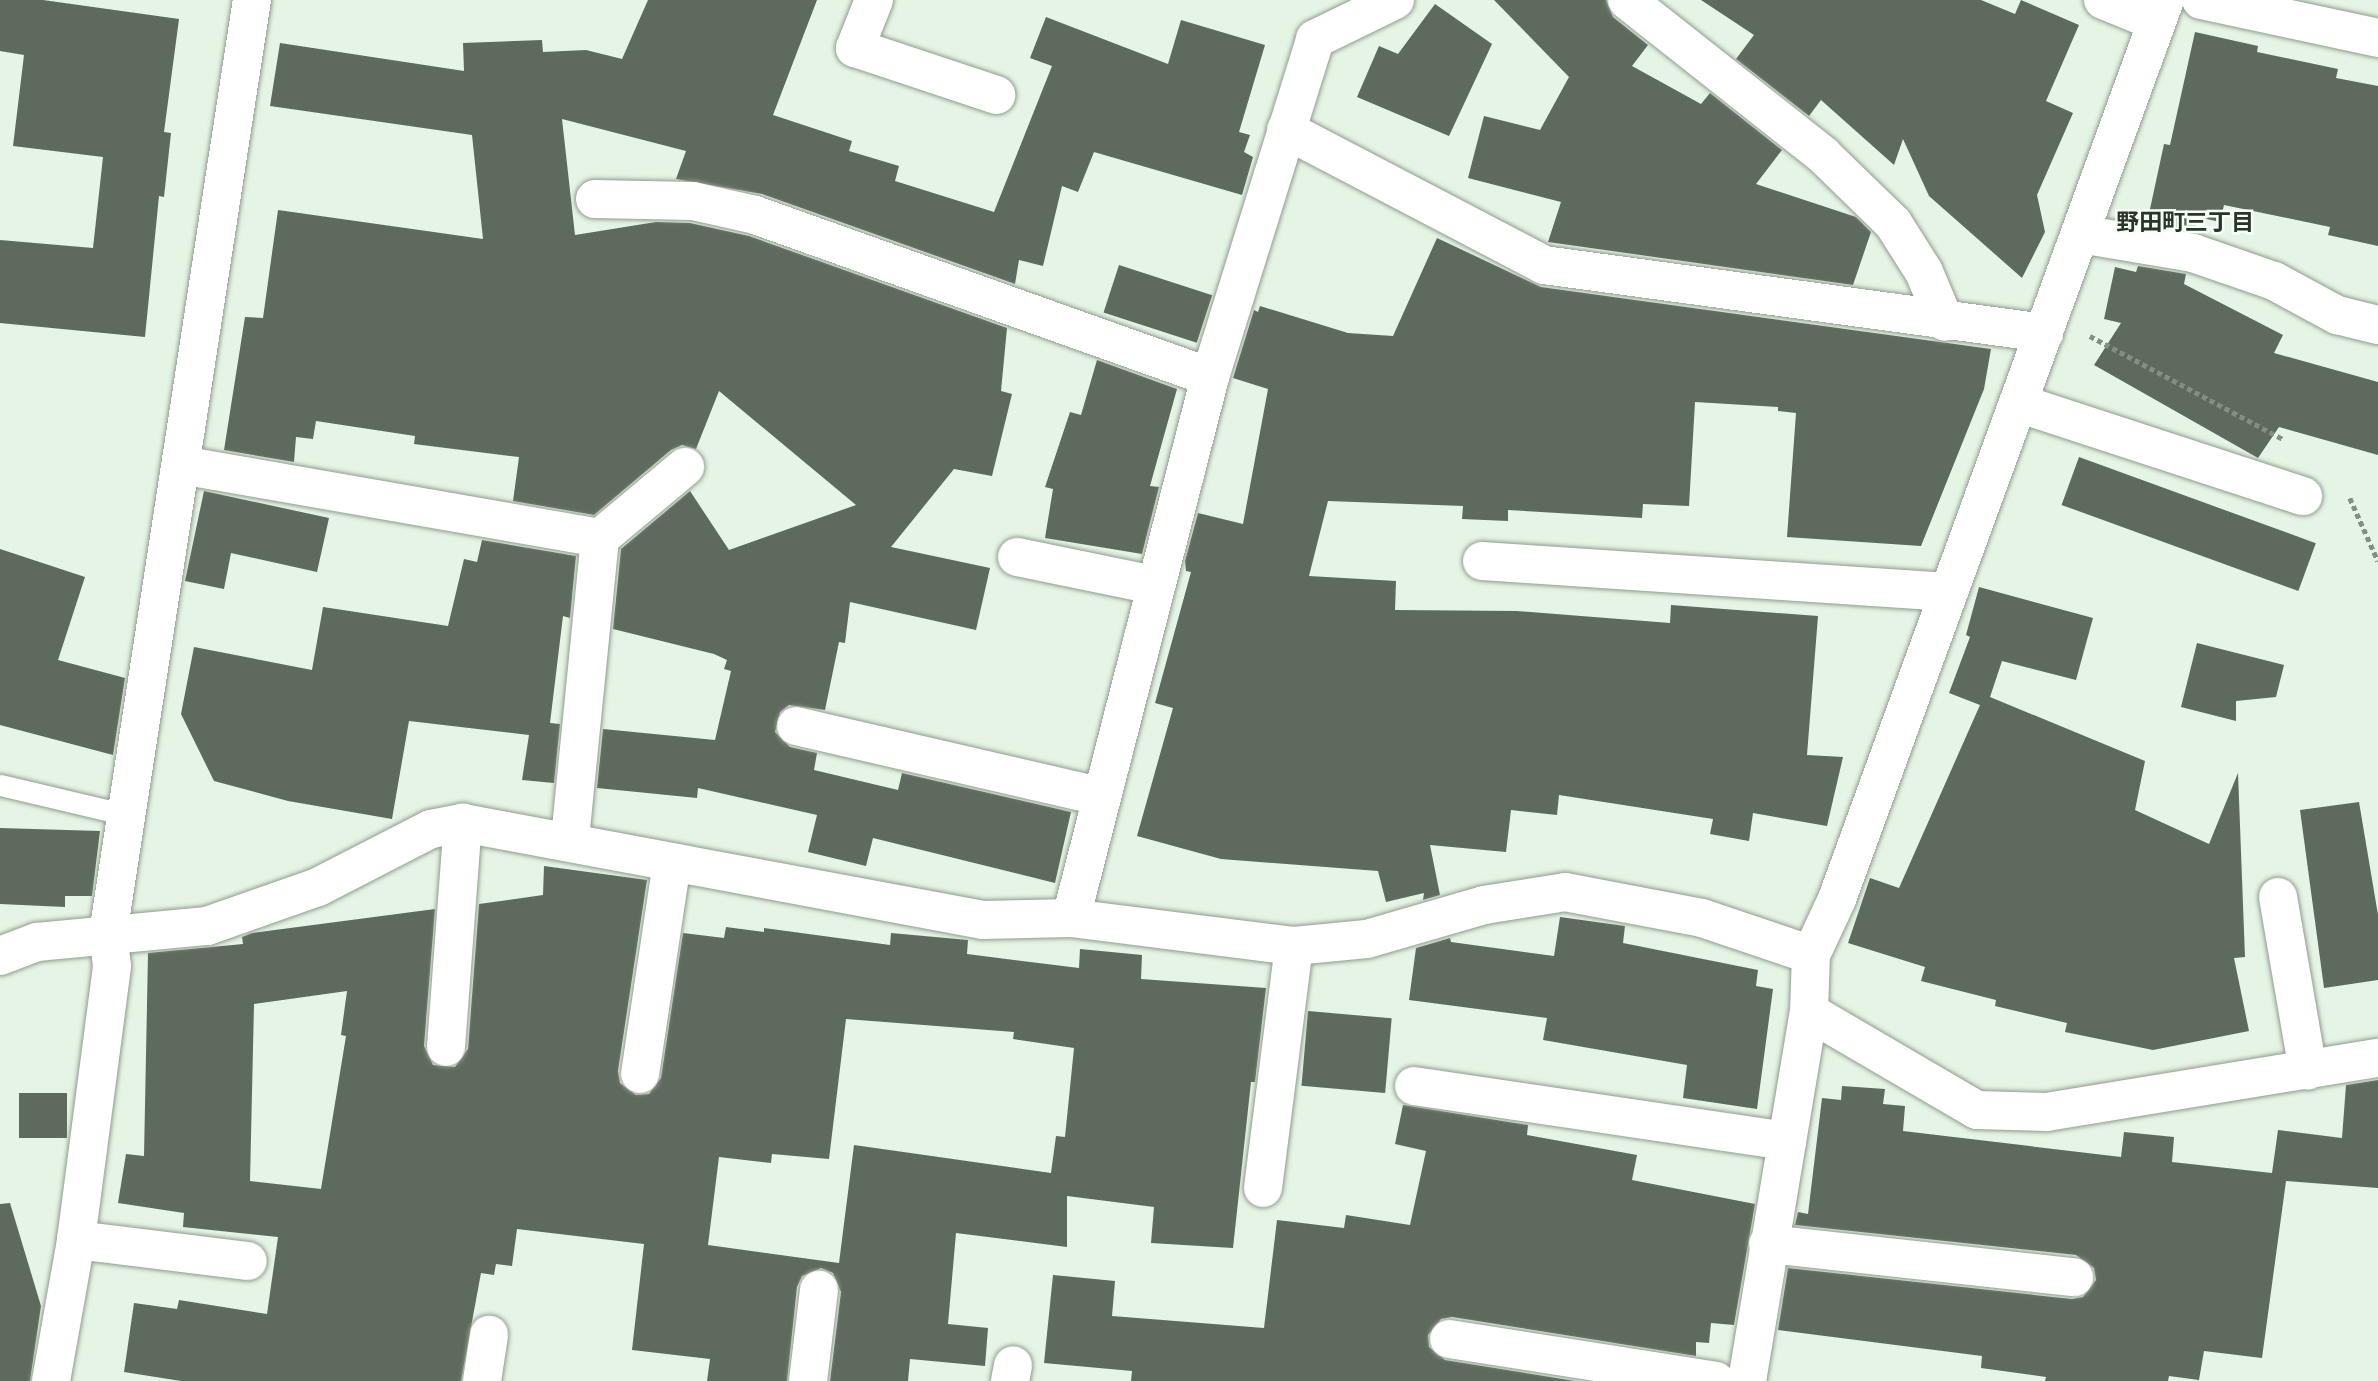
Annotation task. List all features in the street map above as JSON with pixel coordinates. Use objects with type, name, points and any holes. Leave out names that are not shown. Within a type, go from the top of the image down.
[{"type":"street","points":[[51,1381],[76,1240],[111,966],[108,934],[252,0]]},
{"type":"street","points":[[874,0],[855,48],[996,95]]},
{"type":"street","points":[[1071,918],[1154,585],[1210,377],[1315,38],[1395,0]]},
{"type":"street","points":[[1628,0],[1824,155],[1893,223],[1924,272],[1945,322]]},
{"type":"street","points":[[1747,1381],[1809,1012],[1811,955],[1837,899],[2161,11],[2103,0]]},
{"type":"street","points":[[2201,0],[2378,38]]},
{"type":"street","points":[[1286,130],[1544,265],[1945,322],[2047,325]]},
{"type":"street","points":[[595,199],[693,201],[755,215],[1210,377]]},
{"type":"street","points":[[2080,234],[2193,253],[2274,281],[2337,315],[2378,325]]},
{"type":"street","points":[[2018,403],[2303,496]]},
{"type":"street","points":[[181,465],[600,538]]},
{"type":"street","points":[[570,841],[600,538],[685,467]]},
{"type":"street","points":[[1017,557],[1154,585]]},
{"type":"street","points":[[1482,561],[1948,592]]},
{"type":"street","points":[[796,726],[1100,796]]},
{"type":"street","points":[[0,956],[37,942],[207,926],[318,887],[431,829],[463,823],[983,920],[1071,918],[1294,946],[1367,939],[1484,905],[1565,892],[1702,918],[1811,955]]},
{"type":"street","points":[[446,1047],[463,823]]},
{"type":"street","points":[[640,1074],[672,862]]},
{"type":"street","points":[[2278,897],[2308,1070]]},
{"type":"street","points":[[1263,1188],[1294,946]]},
{"type":"street","points":[[1809,1012],[1978,1110],[2047,1112],[2378,1058]]},
{"type":"street","points":[[1414,1086],[1787,1141]]},
{"type":"street","points":[[76,1240],[248,1261]]},
{"type":"street","points":[[1768,1244],[2074,1277]]},
{"type":"street","points":[[808,1381],[819,1290]]},
{"type":"street","points":[[482,1381],[489,1335]]},
{"type":"street","points":[[1449,1339],[1716,1381]]},
{"type":"lane","points":[[0,785],[127,814]]},
{"type":"path","points":[[2047,325],[2291,443]]},
{"type":"path","points":[[2347,489],[2378,561]]},
{"type":"building","points":[[0,0],[43,0],[179,19],[164,132],[171,133],[164,197],[159,196],[145,337],[0,323],[0,240],[93,248],[103,157],[13,146],[24,55],[0,51]]},
{"type":"building","points":[[648,0],[817,0],[773,115],[852,141],[849,151],[899,166],[895,181],[994,212],[1052,66],[1030,58],[1046,17],[1168,64],[1181,20],[1265,45],[1239,132],[1250,135],[1244,152],[1253,157],[1242,195],[1094,152],[1078,192],[1062,186],[1043,266],[1019,260],[1015,284],[762,194],[676,179],[686,151],[562,119],[575,235],[656,222],[690,223],[749,236],[1007,328],[1001,391],[1012,394],[992,476],[954,469],[891,547],[990,568],[976,630],[850,602],[845,643],[839,642],[825,710],[789,705],[780,712],[775,732],[790,747],[817,753],[814,770],[898,790],[902,773],[1071,812],[1055,883],[873,838],[866,866],[808,852],[817,815],[698,788],[697,798],[597,788],[603,729],[715,740],[731,671],[724,669],[727,660],[714,654],[613,629],[621,549],[690,491],[729,550],[856,505],[719,391],[696,449],[682,445],[671,450],[594,515],[513,501],[519,457],[414,444],[415,436],[316,421],[313,439],[296,437],[294,462],[224,450],[245,317],[263,318],[278,210],[483,239],[472,135],[270,106],[280,43],[464,71],[463,43],[542,40],[543,52],[586,50],[622,59]]},
{"type":"building","points":[[1494,0],[1606,0],[1613,17],[1648,45],[1632,66],[1701,104],[1710,93],[1782,150],[1756,184],[1856,217],[1871,232],[1853,285],[1548,242],[1561,202],[1468,178],[1484,116],[1540,130],[1569,77]]},
{"type":"building","points":[[1701,0],[1981,0],[2015,14],[2021,0],[2079,25],[2046,101],[2073,113],[2037,195],[2045,232],[2022,278],[1929,196],[1903,139],[1894,165],[1821,100],[1809,116],[1736,59],[1754,35]]},
{"type":"building","points":[[1435,4],[1492,44],[1449,136],[1357,97],[1379,46],[1398,54]]},
{"type":"building","points":[[2195,32],[2258,46],[2257,52],[2338,69],[2336,78],[2378,86],[2378,246],[2328,235],[2330,227],[2224,205],[2220,222],[2198,217],[2195,231],[2147,223],[2164,144],[2170,145]]},
{"type":"building","points":[[1437,238],[1541,287],[1991,349],[1984,389],[1921,546],[1787,537],[1796,413],[1778,411],[1778,407],[1695,402],[1689,506],[1643,504],[1642,518],[1508,510],[1508,521],[1462,519],[1463,506],[1328,501],[1309,576],[1396,581],[1395,610],[1517,611],[1670,623],[1671,605],[1818,616],[1807,755],[1843,757],[1827,826],[1753,813],[1749,841],[1710,834],[1713,819],[1559,795],[1557,815],[1511,810],[1506,852],[1430,845],[1440,895],[1423,900],[1424,893],[1386,902],[1378,871],[1221,859],[1137,836],[1173,708],[1155,703],[1191,572],[1186,571],[1185,561],[1198,513],[1243,524],[1268,389],[1233,378],[1254,310],[1258,312],[1260,306],[1348,333],[1393,336]]},
{"type":"building","points":[[1119,265],[1212,295],[1197,343],[1104,313]]},
{"type":"building","points":[[2138,266],[2186,274],[2184,284],[2283,335],[2274,353],[2378,382],[2378,455],[2279,427],[2258,458],[2094,365],[2121,323],[2104,319],[2115,267],[2136,272]]},
{"type":"building","points":[[1097,360],[1177,389],[1150,486],[1159,487],[1142,554],[1045,538],[1053,489],[1045,487],[1070,412],[1081,415]]},
{"type":"building","points":[[2079,457],[2316,543],[2298,591],[2062,505]]},
{"type":"building","points":[[204,491],[329,518],[317,572],[231,553],[224,589],[185,581]]},
{"type":"building","points":[[482,540],[576,556],[570,618],[563,616],[550,723],[560,724],[554,783],[522,780],[529,735],[409,721],[392,819],[288,801],[214,781],[181,714],[194,647],[312,670],[323,607],[448,626],[464,559],[477,562]]},
{"type":"building","points":[[0,549],[85,577],[58,660],[125,678],[113,755],[0,725]]},
{"type":"building","points":[[1979,587],[2093,618],[2076,680],[2002,661],[1990,697],[2145,761],[2135,810],[2209,844],[2238,773],[2245,957],[2234,958],[2249,1031],[2153,1050],[2065,1032],[2067,1023],[1995,1006],[1996,1000],[1921,981],[1925,967],[1848,943],[1870,878],[1899,888],[1980,705],[1949,693],[1970,637],[1966,635]]},
{"type":"building","points":[[2197,643],[2284,665],[2276,697],[2236,701],[2236,721],[2181,707]]},
{"type":"building","points":[[2359,802],[2378,915],[2378,980],[2324,988],[2300,810]]},
{"type":"building","points":[[0,828],[100,831],[92,896],[65,896],[65,907],[0,904]]},
{"type":"building","points":[[544,866],[647,880],[618,1071],[620,1083],[636,1095],[649,1094],[661,1078],[683,933],[724,938],[726,927],[764,932],[764,928],[890,945],[891,933],[968,940],[967,954],[1079,968],[1080,949],[1142,955],[1141,979],[1266,988],[1255,1082],[1251,1082],[1233,1248],[1151,1243],[1154,1207],[1067,1196],[1067,1247],[956,1233],[948,1324],[988,1328],[985,1366],[910,1359],[908,1381],[830,1381],[841,1292],[833,1273],[821,1268],[802,1276],[797,1287],[787,1381],[707,1381],[710,1359],[632,1350],[644,1244],[517,1229],[512,1266],[496,1264],[494,1275],[481,1273],[461,1381],[181,1381],[124,1372],[134,1303],[177,1309],[179,1300],[267,1314],[278,1237],[183,1227],[184,1213],[118,1203],[126,1154],[144,1156],[148,953],[243,944],[242,937],[252,933],[435,909],[424,1046],[433,1065],[455,1067],[468,1049],[479,904],[543,895]],"holes":[[[347,991],[341,1035],[346,1036],[321,1189],[250,1181],[254,1004]],[[846,1019],[1014,1032],[1013,1039],[1074,1048],[1065,1137],[1056,1136],[1051,1173],[854,1145],[839,1263],[708,1245],[719,1157],[771,1163],[772,1154],[829,1159]]]},
{"type":"building","points":[[1560,917],[1625,926],[1623,943],[1758,970],[1756,986],[1773,989],[1757,1109],[1683,1098],[1687,1065],[1543,1040],[1547,1018],[1409,1000],[1416,948],[1450,938],[1451,942],[1554,956]]},
{"type":"building","points":[[1308,1011],[1392,1018],[1385,1093],[1301,1086]]},
{"type":"building","points":[[2378,1080],[2378,1188],[2286,1181],[2262,1358],[2204,1351],[2199,1380],[2169,1376],[2168,1381],[2045,1381],[2046,1377],[1981,1368],[1982,1356],[1778,1330],[1788,1268],[2072,1299],[2083,1297],[2096,1280],[2094,1268],[2076,1255],[1795,1225],[1798,1212],[1808,1214],[1822,1098],[1841,1100],[1842,1086],[1885,1089],[1883,1104],[1905,1106],[1903,1131],[2121,1157],[2124,1132],[2174,1137],[2172,1162],[2272,1173],[2278,1130],[2342,1138],[2346,1085]]},
{"type":"building","points":[[19,1093],[67,1093],[67,1138],[19,1138]]},
{"type":"building","points":[[1403,1105],[1528,1125],[1527,1135],[1637,1155],[1632,1180],[1755,1204],[1734,1325],[1711,1323],[1709,1343],[1696,1342],[1696,1356],[1452,1317],[1441,1319],[1428,1335],[1429,1347],[1445,1360],[1575,1381],[1131,1381],[1132,1371],[1044,1363],[1053,1275],[1115,1281],[1112,1316],[1264,1328],[1277,1220],[1344,1228],[1346,1215],[1410,1225],[1426,1151],[1395,1144]]},
{"type":"building","points":[[10,1203],[41,1306],[30,1381],[0,1381],[0,1204]]},
{"type":"district","name":"野田町三丁目","points":[[2185,222]]}]
